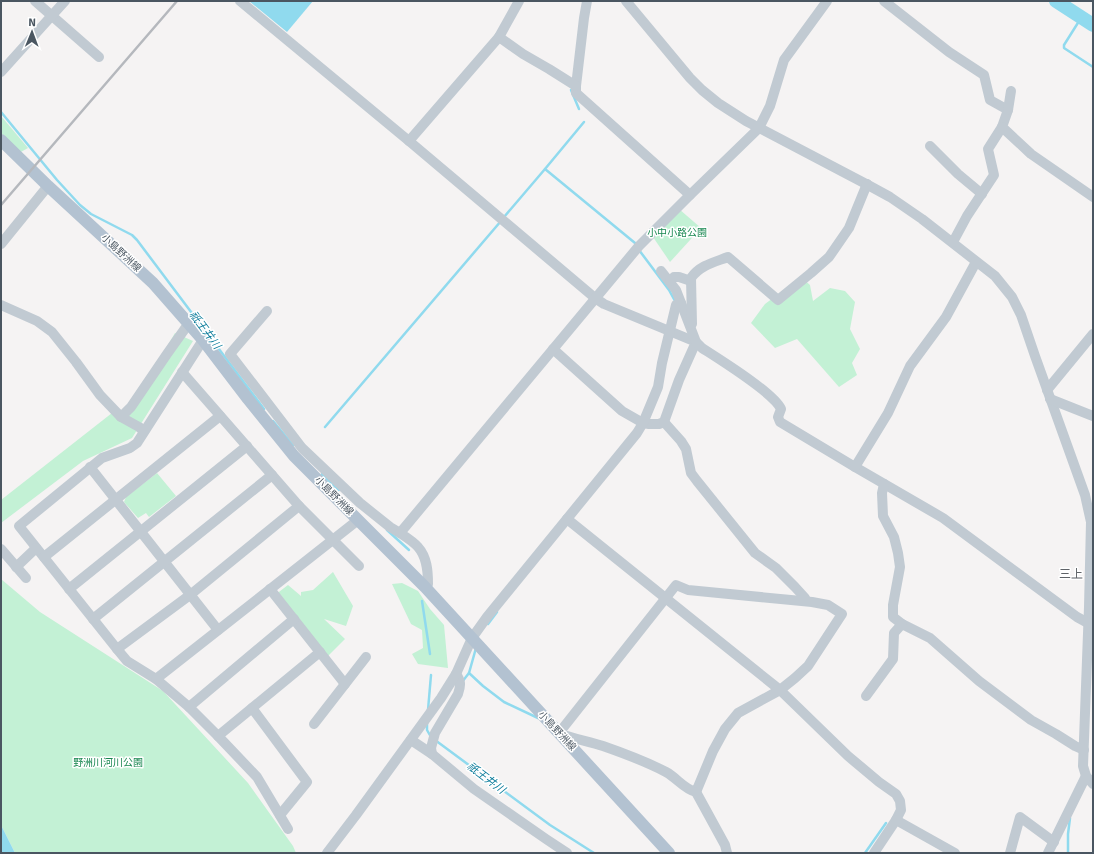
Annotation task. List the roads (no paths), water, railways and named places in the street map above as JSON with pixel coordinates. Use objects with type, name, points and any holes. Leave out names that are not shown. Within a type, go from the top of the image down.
[{"type":"main road","name":"小島野洲線","points":[[1,140],[48,186],[153,283],[203,340],[294,456],[425,587],[669,853]]},
{"type":"street","points":[[35,1],[99,58]]},
{"type":"street","points":[[2,69],[65,1]]},
{"type":"street","points":[[240,1],[595,298],[604,304],[696,342],[664,422],[659,424],[643,423],[622,412],[553,349]]},
{"type":"street","points":[[409,141],[499,37],[519,1]]},
{"type":"street","points":[[587,1],[576,93],[690,195]]},
{"type":"street","points":[[626,1],[690,78],[702,90],[746,121],[890,197],[922,219],[995,276],[1012,297],[1021,315],[1085,495],[1091,522],[1091,607],[1088,623],[1088,737],[1084,750],[1083,766],[1086,776],[1093,784]]},
{"type":"street","points":[[400,533],[639,246],[760,128],[770,106],[784,60],[827,1]]},
{"type":"street","points":[[884,1],[950,52],[984,75],[990,100],[1008,110]]},
{"type":"street","points":[[499,37],[523,54],[576,86]]},
{"type":"street","points":[[952,242],[994,175],[988,149],[1002,127],[1008,110],[1011,91]]},
{"type":"street","points":[[1002,127],[1031,154],[1093,197]]},
{"type":"street","points":[[930,146],[958,174],[982,194]]},
{"type":"street","points":[[691,328],[691,278],[695,272],[728,257],[778,300],[829,257],[849,228],[867,184]]},
{"type":"street","points":[[1,244],[48,186]]},
{"type":"street","points":[[855,467],[888,413],[910,366],[946,317],[976,262]]},
{"type":"street","points":[[661,271],[676,290],[696,342],[702,348],[757,385],[779,404],[781,409],[778,417],[780,422],[943,518],[1076,617],[1088,623]]},
{"type":"street","points":[[670,281],[674,277],[692,282]]},
{"type":"street","points":[[327,853],[441,698],[456,674],[472,638],[487,617],[637,433],[643,423],[658,387],[662,363],[676,305],[681,302]]},
{"type":"street","points":[[1,305],[36,320],[52,332],[100,396],[121,416],[144,431]]},
{"type":"street","points":[[268,311],[230,354],[302,448],[360,503],[418,547],[424,556],[428,570],[428,584],[425,587]]},
{"type":"street","points":[[121,416],[132,407],[166,354],[189,323]]},
{"type":"street","points":[[1048,394],[1093,334]]},
{"type":"street","points":[[203,340],[137,443],[130,448],[102,458],[19,526],[127,661],[156,679],[189,707],[257,777],[288,829]]},
{"type":"street","points":[[182,372],[299,506],[359,566]]},
{"type":"street","points":[[1048,394],[1093,416]]},
{"type":"street","points":[[44,557],[220,416]]},
{"type":"street","points":[[664,422],[686,449],[691,473],[697,482],[755,553],[776,568],[795,587],[805,601]]},
{"type":"street","points":[[69,589],[247,446]]},
{"type":"street","points":[[90,467],[218,630]]},
{"type":"street","points":[[93,619],[272,475]]},
{"type":"street","points":[[884,484],[882,493],[883,516],[894,537],[900,567],[893,605],[893,617],[902,624],[930,638],[979,681],[1031,720],[1084,750]]},
{"type":"street","points":[[117,649],[190,594],[299,506]]},
{"type":"street","points":[[567,519],[780,690],[848,756],[878,782],[896,794],[900,801],[901,810],[874,853]]},
{"type":"street","points":[[156,679],[358,520]]},
{"type":"street","points":[[16,567],[36,548]]},
{"type":"street","points":[[1,549],[26,578]]},
{"type":"street","points":[[696,792],[713,751],[725,729],[738,713],[780,690],[796,678],[808,666],[842,614],[828,605],[805,601],[688,590],[676,585],[559,733],[569,738],[602,746],[628,756],[667,773],[690,790],[696,792],[725,846],[727,853]]},
{"type":"street","points":[[270,589],[345,684]]},
{"type":"street","points":[[189,707],[294,619]]},
{"type":"street","points":[[866,696],[893,659],[894,633],[902,624]]},
{"type":"street","points":[[218,736],[320,652]]},
{"type":"street","points":[[314,724],[366,657]]},
{"type":"street","points":[[432,754],[431,748],[435,733],[458,694],[461,686],[460,679],[456,674]]},
{"type":"street","points":[[252,708],[307,782],[280,815]]},
{"type":"street","points":[[411,740],[432,754],[474,789],[567,853]]},
{"type":"street","points":[[1048,853],[1086,776]]},
{"type":"street","points":[[1010,853],[1020,816],[1054,842]]},
{"type":"street","points":[[896,820],[955,853]]},
{"type":"water","points":[[249,1],[313,1],[287,32]]},
{"type":"water","points":[[1,825],[15,853],[1,853]]},
{"type":"waterway","points":[[1056,1],[1093,25]]},
{"type":"waterway","points":[[1081,18],[1064,45],[1064,48],[1093,67]]},
{"type":"waterway","points":[[571,90],[579,109]]},
{"type":"waterway","name":"祇王井川","points":[[1,112],[57,180],[80,205],[91,214],[132,235],[137,240],[264,409]]},
{"type":"waterway","points":[[584,122],[545,169],[635,243],[636,246]]},
{"type":"waterway","points":[[504,217],[545,169]]},
{"type":"waterway","points":[[325,427],[501,221]]},
{"type":"waterway","points":[[639,250],[669,290],[675,301]]},
{"type":"waterway","name":"祇王井川","points":[[273,421],[293,445]]},
{"type":"waterway","name":"祇王井川","points":[[322,474],[339,490]]},
{"type":"waterway","name":"祇王井川","points":[[387,530],[409,550]]},
{"type":"waterway","name":"祇王井川","points":[[422,601],[430,654]]},
{"type":"waterway","points":[[488,624],[497,612]]},
{"type":"waterway","points":[[476,648],[469,673],[504,702],[538,718]]},
{"type":"waterway","points":[[462,682],[469,673]]},
{"type":"waterway","name":"祇王井川","points":[[428,710],[431,675]]},
{"type":"waterway","name":"祇王井川","points":[[427,723],[427,730],[431,737]]},
{"type":"waterway","name":"祇王井川","points":[[435,740],[550,825],[594,853]]},
{"type":"waterway","points":[[1068,853],[1070,818]]},
{"type":"waterway","points":[[865,853],[886,823]]},
{"type":"railway","points":[[1,205],[177,1]]},
{"type":"district","name":"三上","points":[[1071,574]]},
{"type":"park label","name":"小中小路公園","points":[[677,233]]},
{"type":"park label","name":"野洲川河川公園","points":[[108,763]]}]
